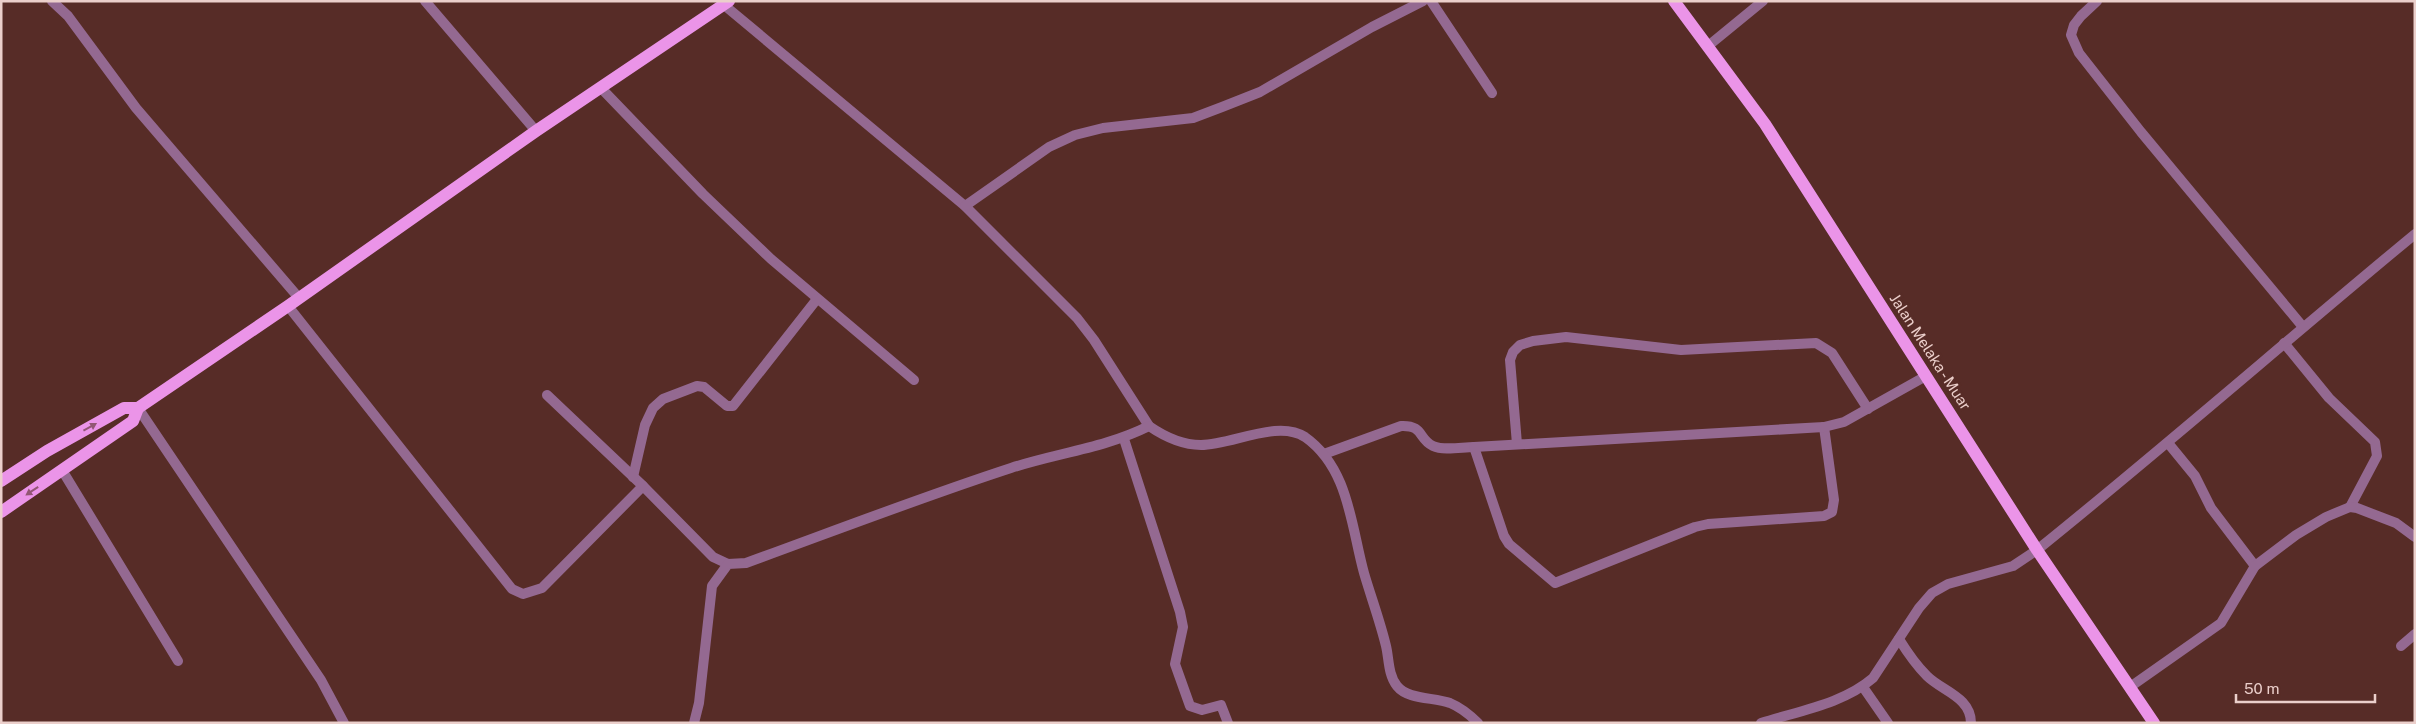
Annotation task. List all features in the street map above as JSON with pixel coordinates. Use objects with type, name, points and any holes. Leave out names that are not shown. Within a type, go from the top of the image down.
[{"type":"main road","name":"Jalan Melaka - Muar","points":[[1674,1],[1770,132],[2038,550],[2154,723]]},
{"type":"main road","points":[[1,481],[47,451],[124,408],[138,408],[288,306],[536,130],[726,3]]},
{"type":"main road","points":[[1,512],[133,421],[138,408]]},
{"type":"street","points":[[52,1],[68,16],[136,108],[299,298]]},
{"type":"street","points":[[425,1],[536,130]]},
{"type":"street","points":[[965,206],[1033,158],[1075,135],[1103,128],[1192,118],[1222,107],[1260,92],[1372,27],[1423,1]]},
{"type":"street","points":[[1431,1],[1492,94]]},
{"type":"street","points":[[1708,46],[1764,1]]},
{"type":"street","points":[[2097,1],[2074,26],[2071,35],[2076,48],[2141,132],[2303,327]]},
{"type":"street","points":[[726,3],[965,206],[1077,318],[1094,340],[1149,426],[1173,440],[1203,445],[1275,431],[1290,431],[1302,436],[1324,454],[1341,482],[1364,573],[1386,646],[1392,676],[1397,686],[1406,693],[1450,703],[1465,710],[1478,723]]},
{"type":"street","points":[[601,88],[710,201],[770,259],[914,380]]},
{"type":"street","points":[[1761,723],[1836,699],[1863,687],[1873,678],[1932,593],[1948,584],[2013,566],[2038,550],[2168,444],[2284,343],[2415,234]]},
{"type":"street","points":[[633,477],[645,425],[653,408],[663,398],[697,386],[704,387],[727,406],[733,406],[817,299]]},
{"type":"street","points":[[288,306],[512,589],[523,594],[542,588],[643,486]]},
{"type":"street","points":[[1517,444],[1510,360],[1512,352],[1520,346],[1547,339],[1585,338],[1681,350],[1816,343],[1832,353],[1868,409]]},
{"type":"street","points":[[2284,343],[2330,398],[2374,442],[2377,456],[2350,507]]},
{"type":"street","points":[[1324,454],[1401,426],[1412,425],[1421,432],[1429,443],[1438,448],[1824,427],[1844,422],[1926,376]]},
{"type":"street","points":[[547,395],[643,486],[713,557],[728,564],[746,563],[1014,467],[1124,439],[1149,426]]},
{"type":"street","points":[[138,408],[321,680],[344,723]]},
{"type":"street","points":[[1474,447],[1504,536],[1509,544],[1555,584],[1695,527],[1708,524],[1824,516],[1832,512],[1834,500],[1824,427]]},
{"type":"street","points":[[1124,439],[1180,612],[1183,627],[1175,664],[1190,706],[1202,710],[1221,705],[1228,723]]},
{"type":"street","points":[[2168,444],[2195,476],[2211,508],[2255,566]]},
{"type":"street","points":[[62,470],[178,660]]},
{"type":"street","points":[[2130,687],[2222,623],[2255,566],[2296,535],[2326,517],[2350,507],[2366,510],[2396,523],[2415,537]]},
{"type":"street","points":[[694,723],[699,703],[712,586],[728,564]]},
{"type":"street","points":[[2401,646],[2415,634]]},
{"type":"street","points":[[1899,639],[1915,663],[1930,678],[1957,696],[1966,705],[1971,723]]},
{"type":"street","points":[[1863,687],[1888,723]]}]
